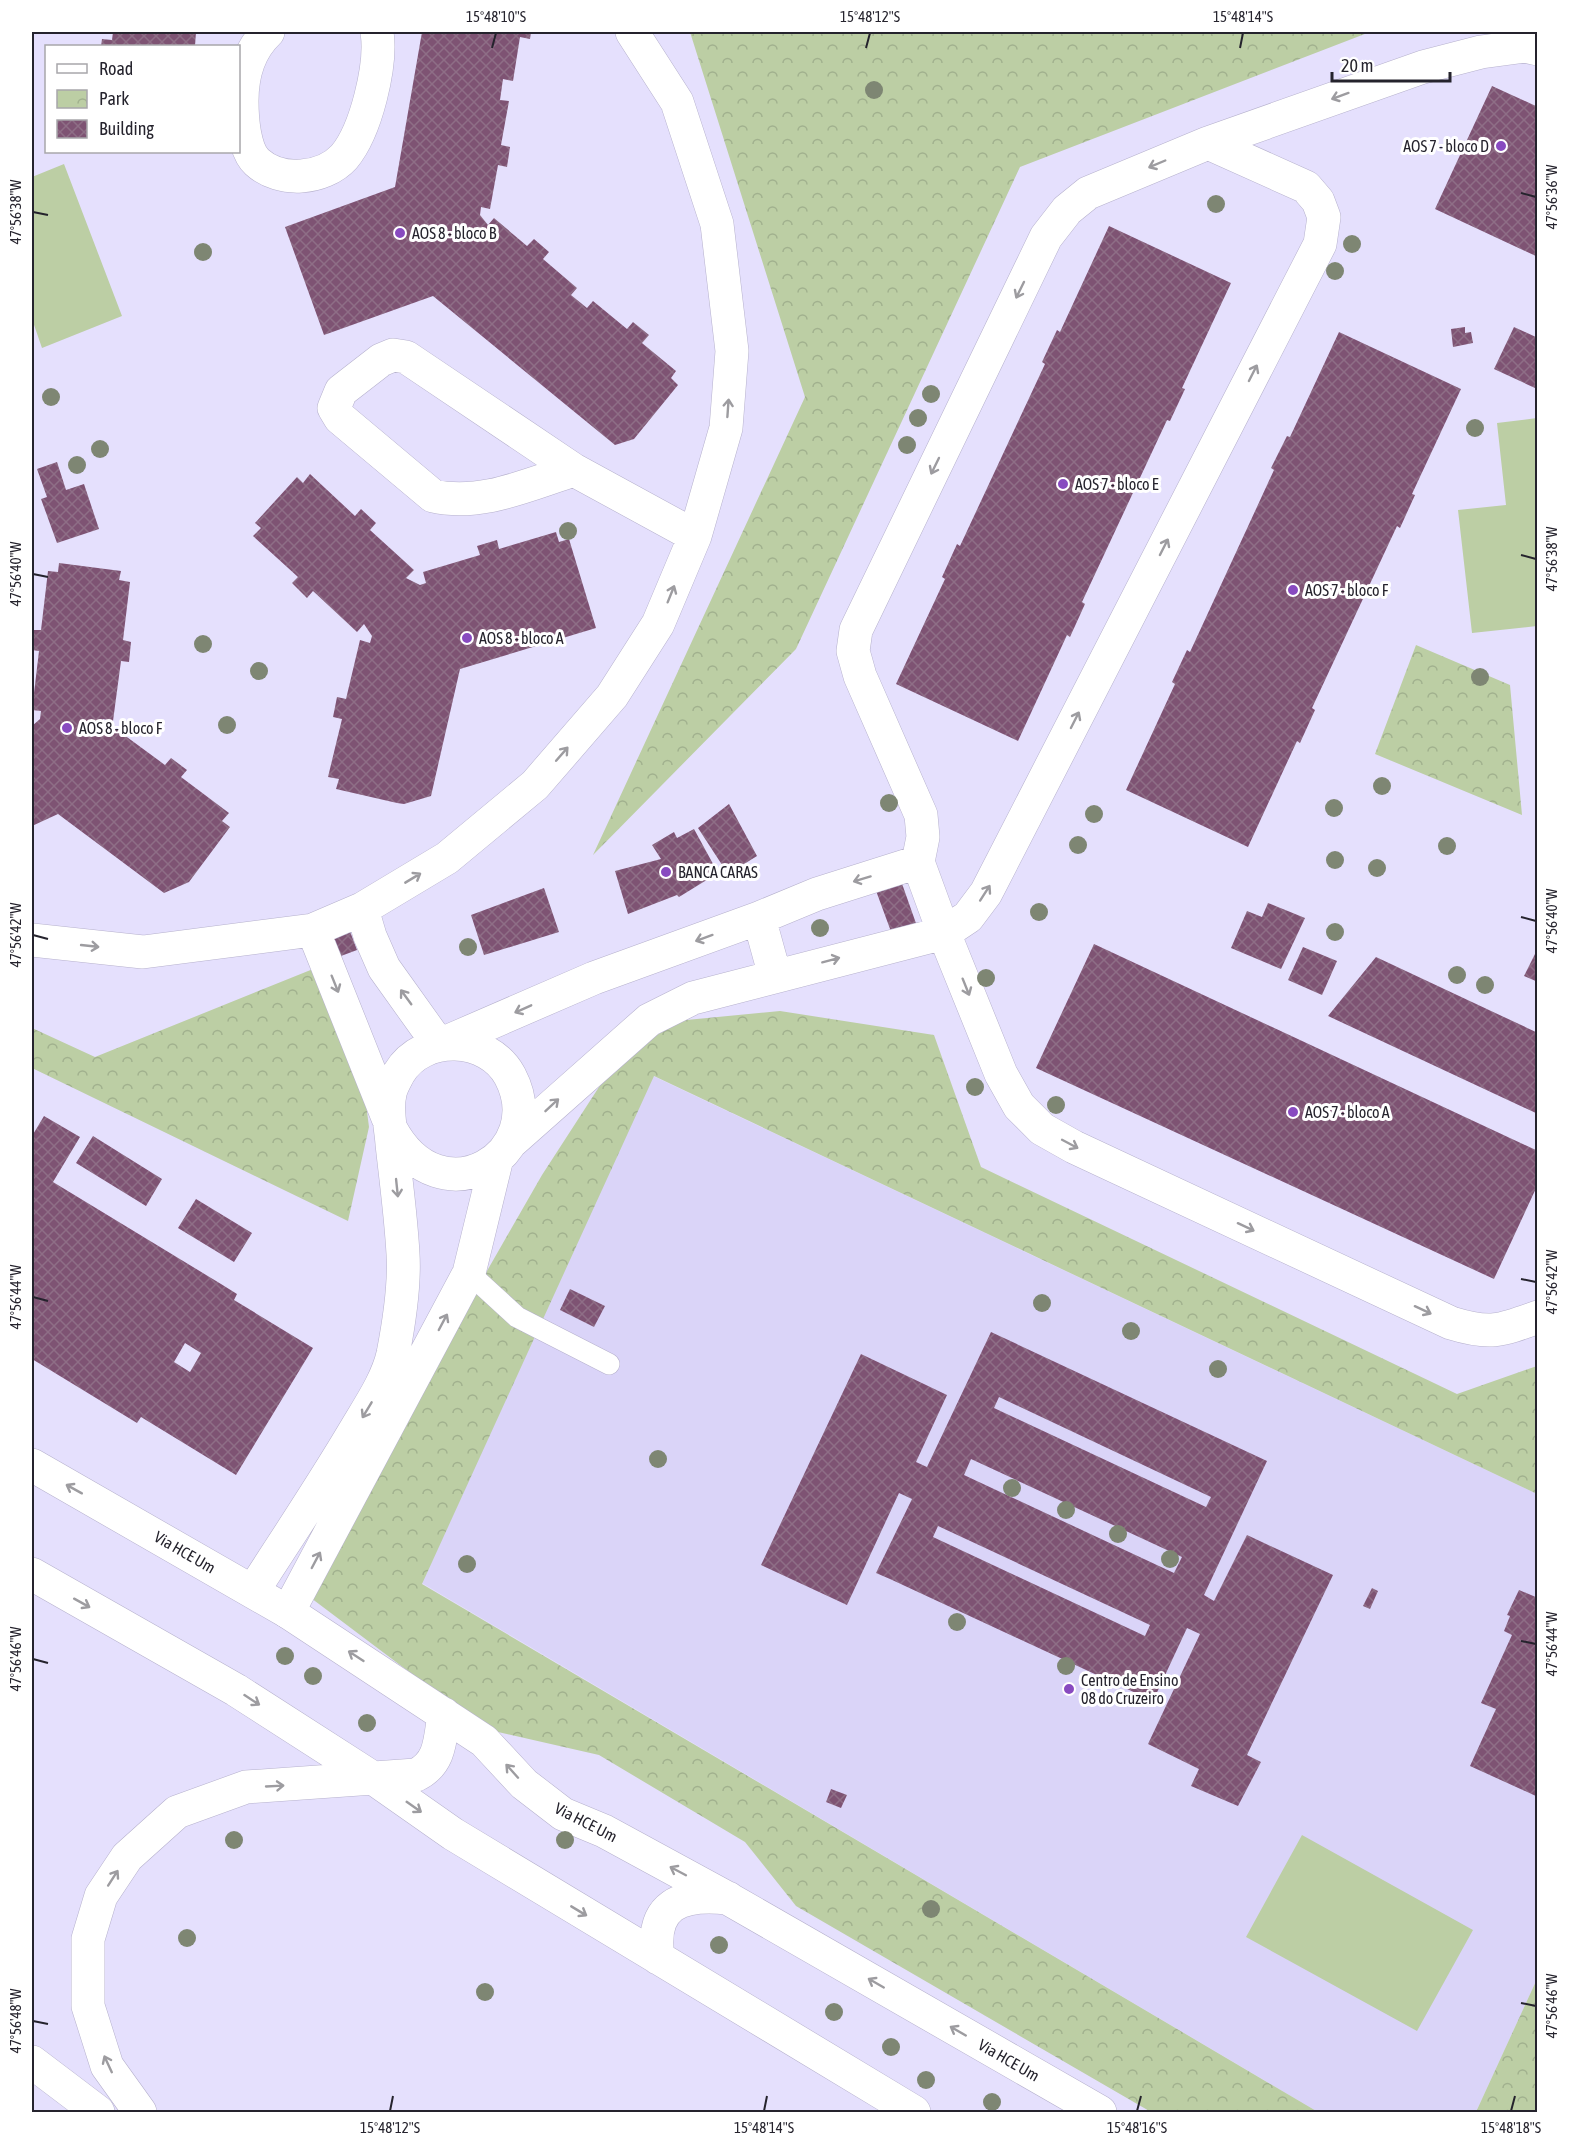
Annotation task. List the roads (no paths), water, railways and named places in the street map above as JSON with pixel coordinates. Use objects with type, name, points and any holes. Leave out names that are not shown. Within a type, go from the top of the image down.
[{"type":"main road","points":[[268,32],[255,44],[242,83],[242,128],[255,161],[273,172],[299,177],[325,172],[343,158],[356,140],[372,87],[378,42],[377,32]]},
{"type":"main road","points":[[32,940],[143,952],[313,930],[363,909],[447,858],[535,785],[612,696],[658,624],[695,536],[726,428],[731,362],[717,224],[677,102],[632,32]]},
{"type":"main road","points":[[1538,49],[1524,46],[1481,52],[1423,67],[1208,143],[1088,193],[1067,210],[1046,237],[856,630],[853,651],[860,676],[921,815],[923,837],[918,862],[944,933],[1001,1074],[1019,1106],[1042,1129],[1451,1323],[1480,1332],[1508,1328],[1538,1317]]},
{"type":"main road","points":[[313,930],[401,1149],[417,1163],[437,1173],[458,1175],[479,1169],[503,1151],[605,1056],[649,1020],[693,999],[944,933],[968,917],[986,893],[1320,244],[1324,217],[1318,201],[1306,187],[1208,143]]},
{"type":"main road","points":[[574,470],[475,500],[453,501],[434,496],[340,418],[334,408],[336,400],[340,392],[381,360],[393,355],[406,357],[574,470],[695,536]]},
{"type":"main road","points":[[253,1591],[301,1520],[375,1396],[392,1357],[403,1257],[390,1124],[390,1094],[400,1071],[417,1054],[594,978],[759,918],[817,894],[918,862]]},
{"type":"main road","points":[[363,909],[370,936],[384,968],[441,1044]]},
{"type":"main road","points":[[759,918],[775,976]]},
{"type":"main road","points":[[288,1612],[470,1273],[503,1151],[517,1127],[520,1108],[516,1089],[508,1072],[496,1058],[480,1048],[461,1043],[441,1044]]},
{"type":"main road","name":"Via HCE Um","points":[[32,1465],[288,1612],[444,1714],[484,1741],[524,1784],[563,1814],[604,1831],[729,1899],[1100,2112]]},
{"type":"main road","points":[[32,1574],[236,1690],[376,1780],[453,1834],[914,2112]]},
{"type":"main road","points":[[140,2112],[107,2066],[88,2006],[88,1939],[101,1896],[127,1857],[177,1812],[246,1787],[401,1779],[429,1769],[439,1748],[444,1714]]},
{"type":"main road","points":[[658,1958],[656,1944],[659,1926],[664,1915],[678,1900],[698,1895],[729,1899]]},
{"type":"main road","points":[[32,2062],[98,2112]]},
{"type":"lane","points":[[470,1273],[517,1317],[609,1364]]},
{"type":"place","name":"AOS 7 - bloco D","points":[[1501,146]]},
{"type":"place","name":"AOS 8 - bloco B","points":[[400,233]]},
{"type":"place","name":"AOS 7 - bloco E","points":[[1063,484]]},
{"type":"place","name":"AOS 7 - bloco F","points":[[1293,590]]},
{"type":"place","name":"AOS 8 - bloco A","points":[[467,638]]},
{"type":"place","name":"AOS 8 - bloco F","points":[[67,728]]},
{"type":"place","name":"BANCA CARAS","points":[[666,872]]},
{"type":"place","name":"AOS 7 - bloco A","points":[[1293,1112]]},
{"type":"place","name":"Centro de Ensino 08 do Cruzeiro","points":[[1069,1689]]}]
